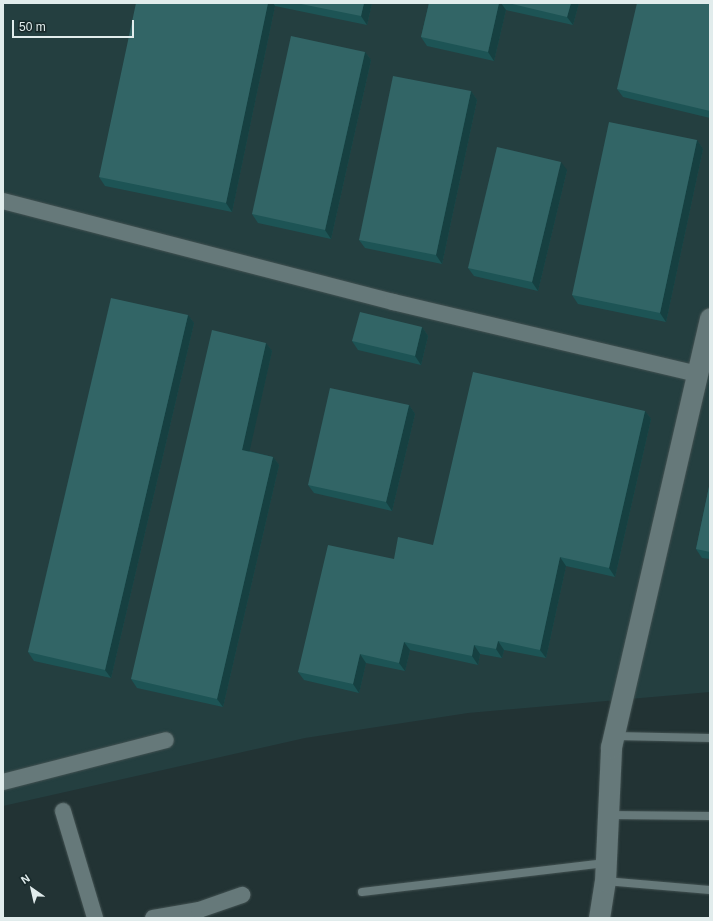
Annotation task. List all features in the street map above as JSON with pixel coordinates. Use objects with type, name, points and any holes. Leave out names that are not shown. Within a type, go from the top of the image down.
[{"type":"street","points":[[3,201],[393,302],[698,374]]},
{"type":"street","points":[[599,918],[605,872],[614,736],[710,318]]},
{"type":"street","points":[[3,782],[166,740]]},
{"type":"street","points":[[63,811],[95,918]]},
{"type":"street","points":[[153,918],[199,910],[242,895]]},
{"type":"lane","points":[[614,736],[710,738]]},
{"type":"lane","points":[[608,815],[710,816]]},
{"type":"lane","points":[[362,892],[605,872],[710,890]]},
{"type":"shaded area","points":[[3,3],[710,3],[710,692],[468,713],[305,738],[3,806]]},
{"type":"building","points":[[136,3],[268,3],[226,203],[99,177]]},
{"type":"building","points":[[296,3],[364,3],[361,16]]},
{"type":"building","points":[[429,3],[499,3],[488,52],[421,37]]},
{"type":"building","points":[[508,3],[571,3],[567,17]]},
{"type":"building","points":[[637,3],[710,3],[710,111],[617,89]]},
{"type":"building","points":[[291,36],[365,52],[325,230],[252,214]]},
{"type":"building","points":[[393,76],[471,91],[436,255],[359,240]]},
{"type":"building","points":[[609,122],[697,140],[660,313],[572,295]]},
{"type":"building","points":[[497,147],[561,162],[532,282],[468,268]]},
{"type":"building","points":[[111,298],[188,315],[105,670],[28,652]]},
{"type":"building","points":[[360,312],[422,327],[415,356],[352,341]]},
{"type":"building","points":[[212,330],[266,343],[242,450],[273,457],[217,699],[131,679]]},
{"type":"building","points":[[473,372],[645,411],[609,568],[560,557],[540,650],[498,641],[496,649],[474,645],[472,656],[404,642],[399,663],[360,654],[353,684],[298,672],[328,545],[394,559],[398,537],[433,545]]},
{"type":"building","points":[[330,388],[409,405],[386,502],[308,485]]},
{"type":"building","points":[[710,482],[710,552],[696,549]]}]
